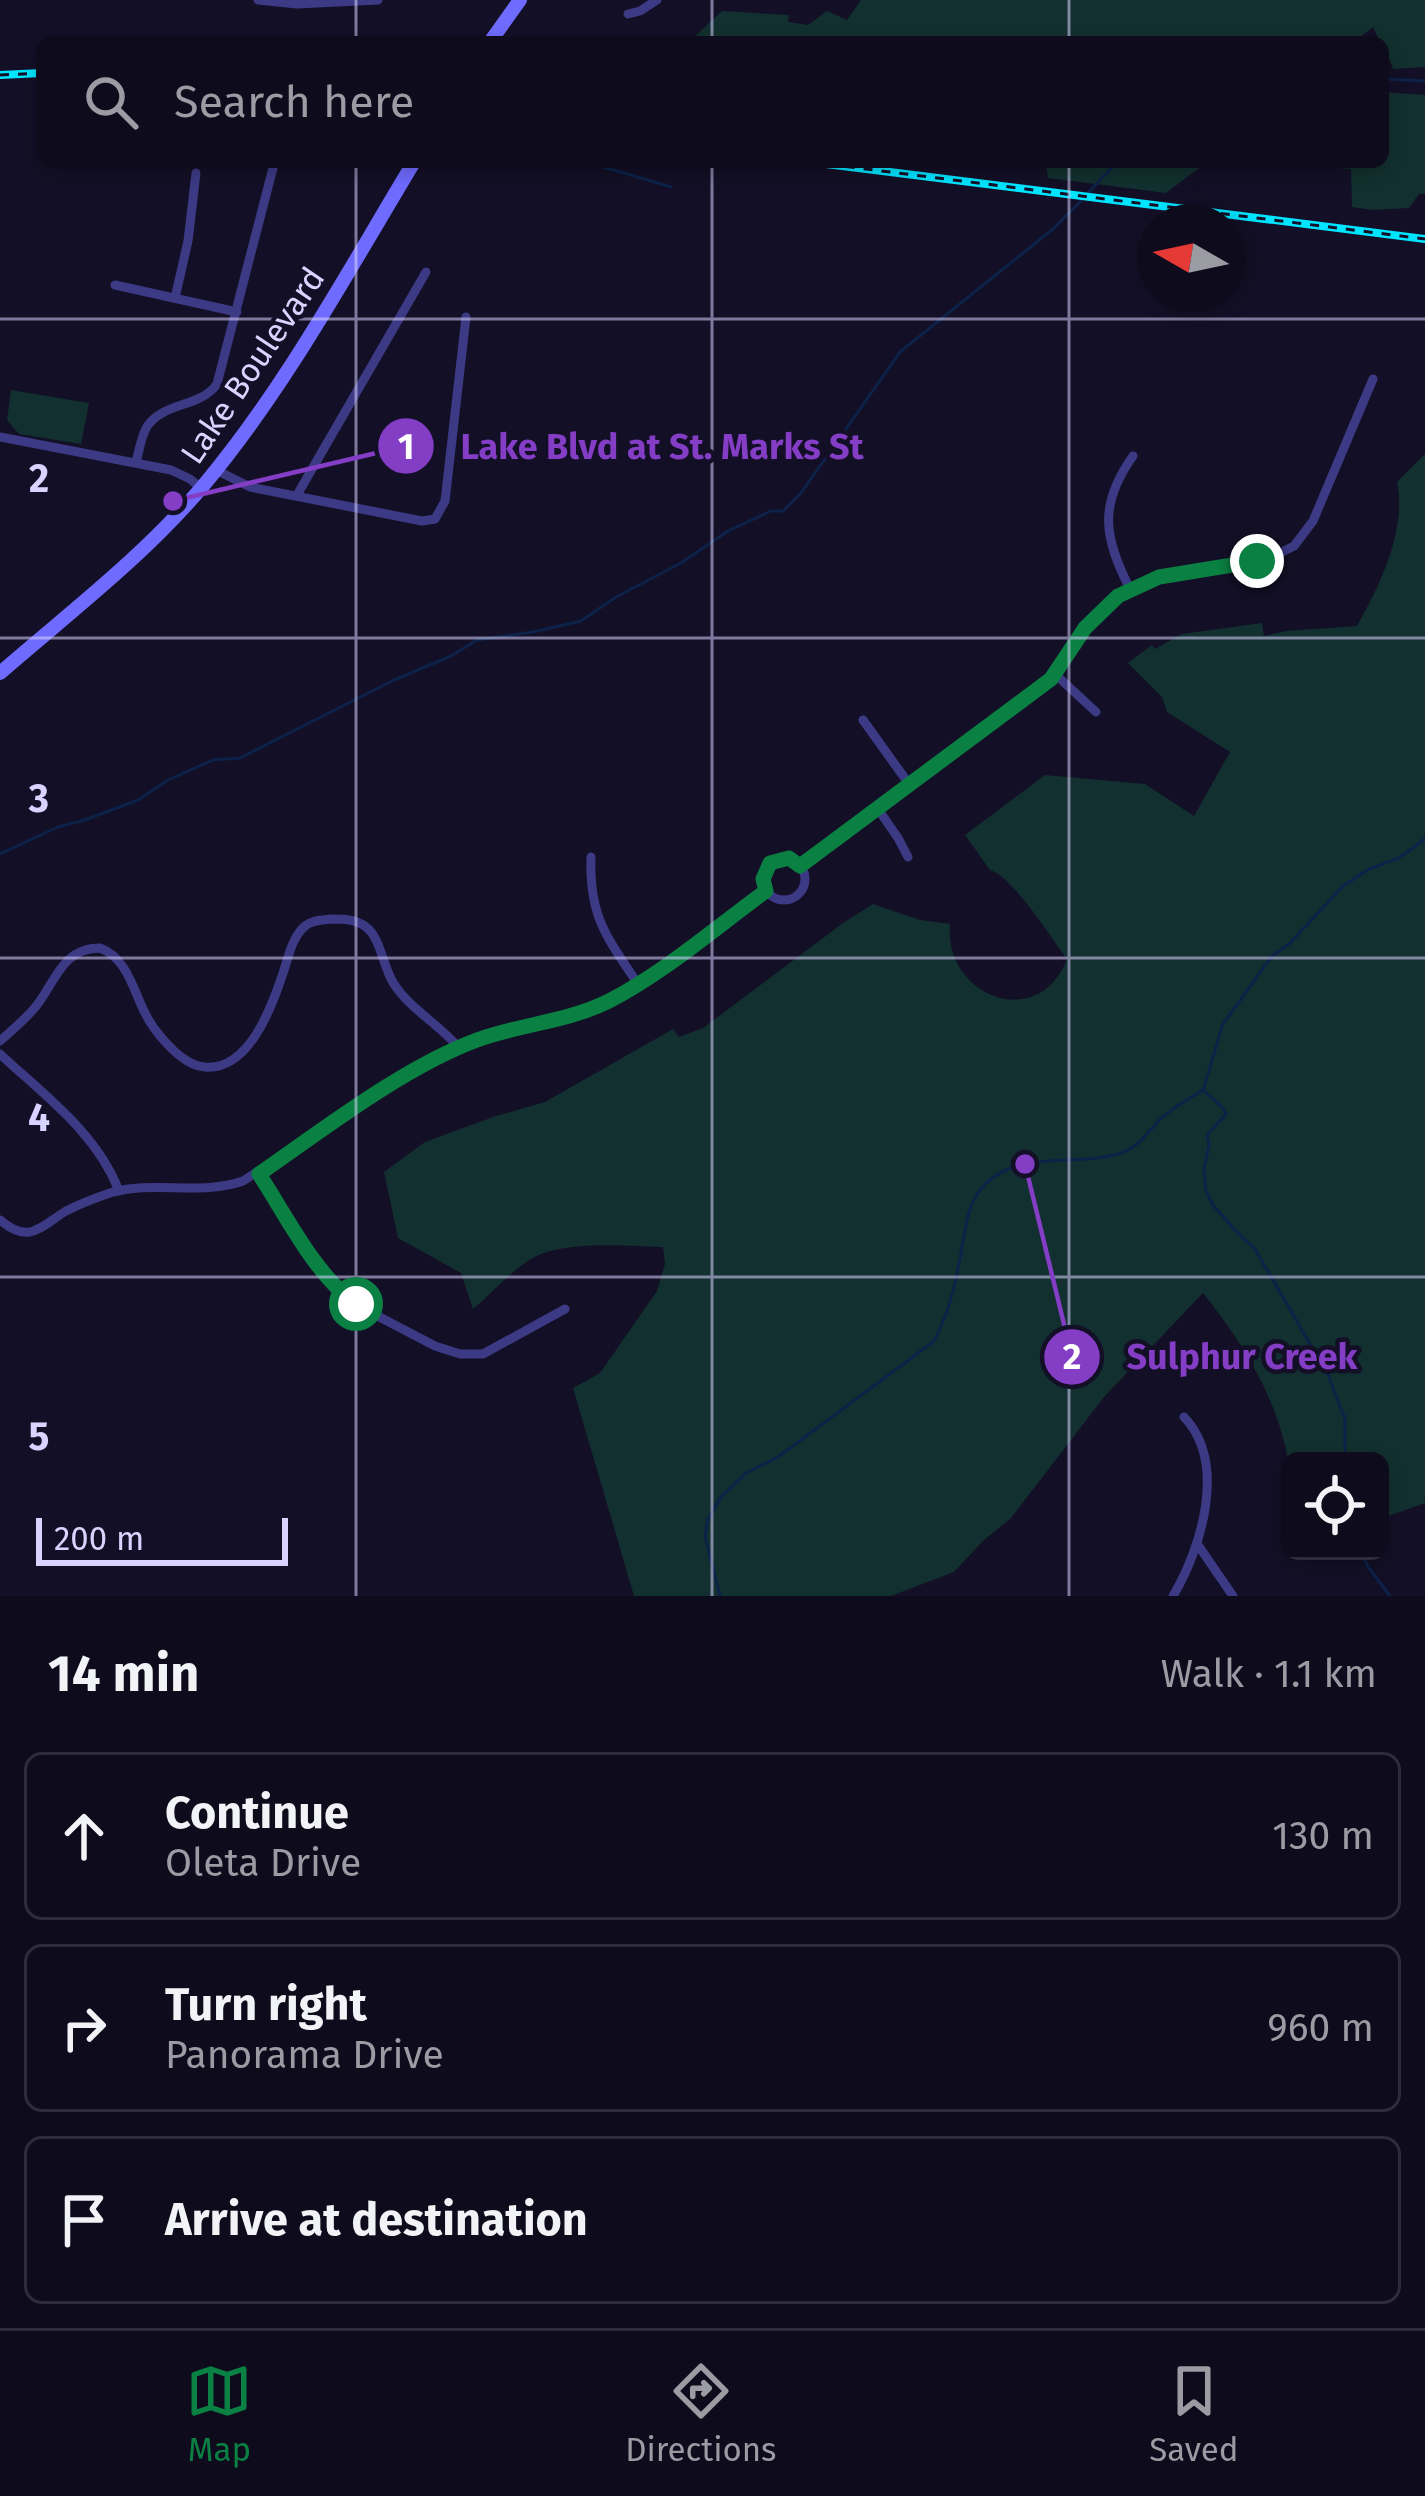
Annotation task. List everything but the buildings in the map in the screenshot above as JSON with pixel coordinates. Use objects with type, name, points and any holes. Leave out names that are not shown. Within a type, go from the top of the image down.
[{"type":"main road","points":[[494,36],[520,0]]},
{"type":"main road","name":"Lake Boulevard","points":[[0,673],[147,544],[216,470],[295,358],[410,168]]},
{"type":"street","points":[[258,0],[310,4],[378,0]]},
{"type":"street","points":[[628,14],[657,0]]},
{"type":"street","points":[[136,464],[146,427],[154,418],[206,397],[217,384],[273,168]]},
{"type":"street","points":[[175,298],[196,173]]},
{"type":"street","points":[[297,495],[427,272]]},
{"type":"street","points":[[115,284],[237,312]]},
{"type":"street","points":[[216,470],[245,485],[422,521],[435,519],[445,501],[466,317]]},
{"type":"street","points":[[800,866],[1056,675],[1085,628],[1130,589],[1178,573],[1257,561],[1294,546],[1313,520],[1373,379]]},
{"type":"street","points":[[0,437],[171,470],[201,488]]},
{"type":"street","points":[[1130,589],[1107,528],[1113,491],[1132,456]]},
{"type":"street","points":[[1056,675],[1096,712]]},
{"type":"street","points":[[863,720],[909,784]]},
{"type":"street","points":[[878,809],[908,857]]},
{"type":"street","points":[[591,856],[591,892],[598,921],[638,984]]},
{"type":"street","points":[[789,858],[800,866],[804,884],[796,895],[783,899],[766,891],[763,879],[770,863],[789,858]]},
{"type":"street","points":[[0,1220],[20,1233],[34,1232],[76,1207],[119,1191],[228,1186],[259,1174],[359,1106],[459,1048],[590,1010],[638,984],[766,891]]},
{"type":"street","points":[[0,1040],[34,1009],[67,959],[100,947],[119,959],[148,1020],[174,1051],[190,1063],[216,1067],[242,1055],[253,1041],[302,928],[328,919],[351,920],[367,927],[398,989],[459,1048]]},
{"type":"street","points":[[0,1054],[90,1139],[119,1191]]},
{"type":"street","points":[[259,1174],[340,1291],[435,1346],[460,1354],[483,1354],[565,1310]]},
{"type":"street","points":[[1173,1596],[1198,1544],[1206,1506],[1205,1466],[1198,1437],[1184,1417]]},
{"type":"street","points":[[1198,1544],[1233,1596]]},
{"type":"green space","points":[[861,0],[1425,0],[1425,67],[1393,69],[1389,36],[1377,36],[1373,27],[1362,36],[695,36],[722,11],[789,15],[788,22],[808,25],[827,11],[847,20]]},
{"type":"green space","points":[[1389,92],[1425,95],[1425,194],[1419,194],[1409,208],[1352,207],[1351,169],[1339,168],[1389,168]]},
{"type":"green space","points":[[1047,168],[1199,168],[1166,193],[1048,178]]},
{"type":"green space","points":[[11,390],[89,403],[81,444],[19,434],[7,420]]},
{"type":"green space","points":[[1425,454],[1425,1503],[1389,1516],[1389,1452],[1286,1452],[1260,1378],[1203,1293],[1104,1397],[1011,1518],[954,1572],[891,1596],[634,1596],[573,1388],[600,1373],[657,1291],[665,1264],[663,1247],[595,1246],[544,1253],[516,1270],[473,1309],[461,1273],[398,1238],[384,1172],[425,1142],[545,1102],[673,1029],[679,1037],[703,1028],[873,904],[920,920],[950,924],[952,949],[961,970],[976,986],[1015,1000],[1036,995],[1053,982],[1067,959],[1020,896],[990,870],[965,835],[1045,775],[1145,784],[1194,816],[1230,752],[1167,712],[1162,697],[1128,663],[1152,645],[1155,649],[1182,634],[1262,623],[1264,636],[1357,626],[1395,538],[1397,482]]},
{"type":"waterway","points":[[1389,79],[1425,81]]},
{"type":"waterway","points":[[607,168],[671,187]]},
{"type":"waterway","points":[[1088,193],[1111,168]]},
{"type":"waterway","points":[[0,854],[58,827],[138,800],[213,760],[240,758],[477,640],[581,621],[728,531],[771,511],[783,511],[801,493],[900,352],[1081,201]]},
{"type":"waterway","points":[[720,1596],[705,1536],[708,1519],[721,1497],[746,1473],[778,1457],[933,1342],[949,1304],[978,1193],[992,1178],[1027,1163],[1106,1157],[1136,1145],[1165,1115],[1203,1090],[1223,1024],[1272,956],[1343,886],[1425,839]]},
{"type":"waterway","points":[[1203,1090],[1226,1114],[1207,1135],[1206,1191],[1213,1205],[1255,1249],[1328,1375],[1345,1419],[1345,1452]]},
{"type":"waterway","points":[[1365,1560],[1390,1596]]},
{"type":"railway","points":[[0,75],[36,73]]},
{"type":"railway","points":[[858,168],[1425,239]]},
{"type":"place","name":"Lake Blvd at St. Marks St","points":[[173,501]]},
{"type":"place","name":"Sulphur Creek","points":[[1025,1164]]},
{"type":"route","points":[[356,1304],[322,1269],[259,1174],[338,1119],[459,1048],[590,1010],[638,984],[766,891],[763,879],[770,863],[789,858],[800,866],[1056,675],[1085,628],[1130,589],[1159,577],[1257,561]]}]
